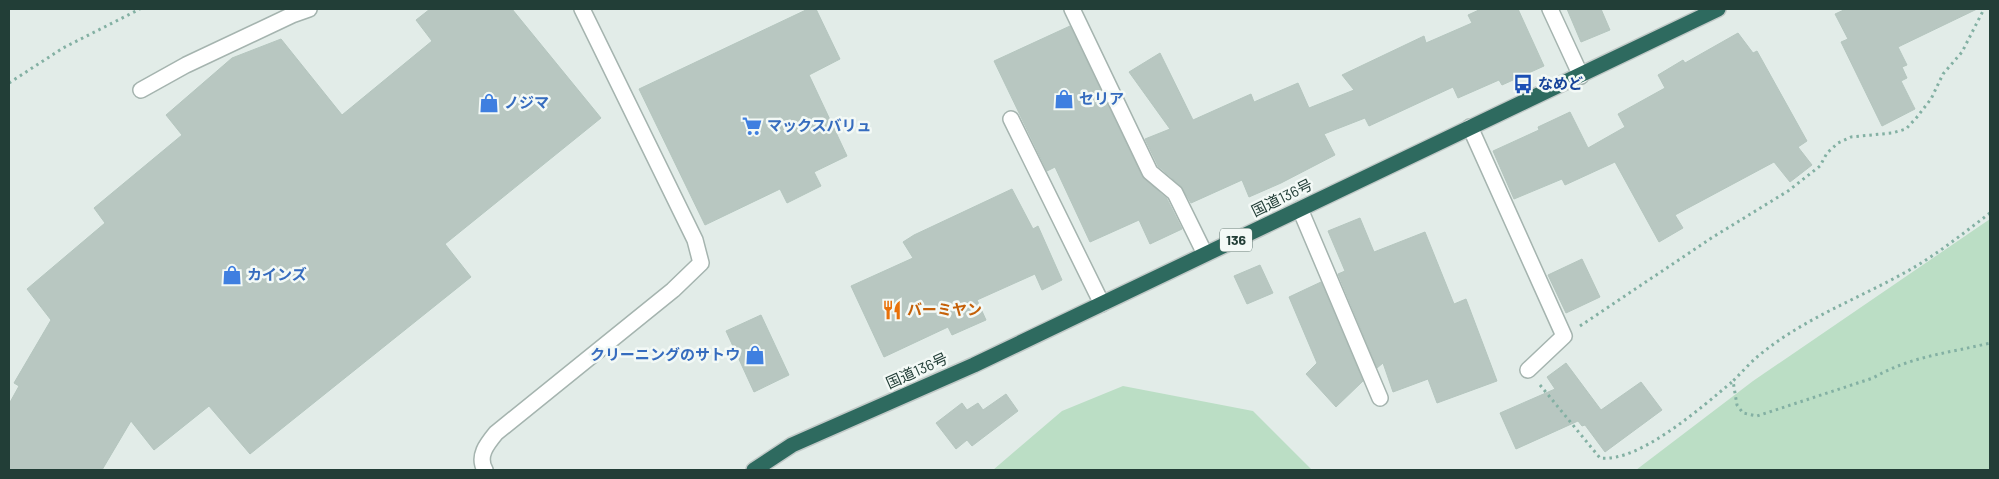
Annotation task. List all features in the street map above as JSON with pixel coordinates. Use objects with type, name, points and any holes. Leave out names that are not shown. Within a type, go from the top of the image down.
[{"type":"highway","name":"国道136号","points":[[754,470],[792,445],[974,365],[1718,9]]},
{"type":"street","points":[[141,90],[186,65],[292,15],[309,9]]},
{"type":"street","points":[[486,470],[482,464],[484,448],[496,433],[673,290],[701,263],[695,240],[582,9]]},
{"type":"street","points":[[1072,9],[1150,172],[1175,193],[1205,254]]},
{"type":"street","points":[[1550,9],[1581,76]]},
{"type":"street","points":[[1011,119],[1102,304]]},
{"type":"street","points":[[1470,128],[1562,337],[1528,370]]},
{"type":"street","points":[[1300,209],[1380,398]]},
{"type":"path","points":[[9,82],[63,48],[140,9]]},
{"type":"path","points":[[1562,337],[1713,237],[1788,191],[1820,166],[1827,152],[1838,143],[1851,137],[1892,133],[1906,129],[1931,99],[1943,74],[1962,52],[1984,9]]},
{"type":"path","points":[[1528,370],[1600,458],[1610,460],[1651,443],[1708,402],[1757,357],[1791,333],[1914,267],[1990,213]]},
{"type":"path","points":[[1733,381],[1737,405],[1743,413],[1757,416],[1873,378],[1889,369],[1915,359],[1990,343]]},
{"type":"green space","points":[[1990,219],[1990,470],[1636,470],[1753,381]]},
{"type":"green space","points":[[1123,386],[1253,411],[1312,470],[993,470],[1062,411]]},
{"type":"building","points":[[430,9],[512,9],[601,118],[445,244],[471,277],[250,454],[209,406],[154,450],[131,421],[102,470],[9,470],[9,404],[19,386],[14,383],[51,320],[27,289],[105,223],[94,208],[182,135],[166,115],[232,58],[281,39],[342,115],[432,41],[416,20]]},
{"type":"building","points":[[808,9],[816,9],[840,59],[809,75],[847,156],[814,172],[821,186],[787,203],[780,189],[705,225],[639,89]]},
{"type":"building","points":[[1481,9],[1518,9],[1544,66],[1502,85],[1499,80],[1458,98],[1453,87],[1369,126],[1365,118],[1324,134],[1335,155],[1249,197],[1242,180],[1191,203],[1181,186],[1158,166],[1145,139],[1170,129],[1129,72],[1160,53],[1193,120],[1251,94],[1254,102],[1298,83],[1309,108],[1354,90],[1342,75],[1424,36],[1426,43],[1472,23],[1468,15]]},
{"type":"building","points":[[1567,9],[1601,9],[1610,30],[1581,42]]},
{"type":"building","points":[[1846,9],[1977,9],[1898,47],[1907,65],[1902,67],[1907,78],[1901,81],[1915,109],[1882,126],[1841,42],[1848,39],[1835,14]]},
{"type":"building","points":[[1070,26],[1142,176],[1167,199],[1182,229],[1150,244],[1139,220],[1090,242],[1055,167],[1047,171],[994,61]]},
{"type":"building","points":[[1738,33],[1753,53],[1757,51],[1807,141],[1798,147],[1812,165],[1790,182],[1774,162],[1675,215],[1683,228],[1659,242],[1615,162],[1565,185],[1562,179],[1514,199],[1493,151],[1539,130],[1538,127],[1570,112],[1588,148],[1625,127],[1618,114],[1665,88],[1658,75],[1683,60],[1685,63]]},
{"type":"building","points":[[1012,189],[1033,229],[1038,226],[1062,280],[1042,290],[1035,274],[977,300],[986,320],[952,335],[948,327],[884,357],[851,286],[913,258],[903,242],[914,235]]},
{"type":"building","points":[[1360,218],[1374,252],[1425,232],[1454,304],[1466,299],[1497,381],[1437,403],[1428,379],[1393,392],[1383,363],[1377,368],[1338,274],[1345,271],[1328,231]]},
{"type":"building","points":[[1582,259],[1600,297],[1566,313],[1548,275]]},
{"type":"building","points":[[1260,265],[1273,293],[1247,304],[1234,276]]},
{"type":"building","points":[[1321,282],[1363,381],[1336,407],[1306,374],[1317,363],[1289,297]]},
{"type":"building","points":[[761,315],[789,375],[754,392],[726,331]]},
{"type":"building","points":[[1566,363],[1601,410],[1641,382],[1662,410],[1605,452],[1585,425],[1582,426],[1578,421],[1516,449],[1500,413],[1555,389],[1547,377]]},
{"type":"building","points":[[1006,394],[1018,411],[972,446],[967,440],[956,449],[936,423],[962,403],[967,410],[978,403],[983,410]]},
{"type":"place","name":"なめど","points":[[1523,84]]},
{"type":"place","name":"セリア","points":[[1064,99]]},
{"type":"place","name":"ノジマ","points":[[489,103]]},
{"type":"place","name":"マックスバリュ","points":[[752,126]]},
{"type":"place","name":"カインズ","points":[[232,275]]},
{"type":"place","name":"バーミヤン","points":[[892,310]]},
{"type":"place","name":"クリーニングのサトウ","points":[[755,355]]}]
